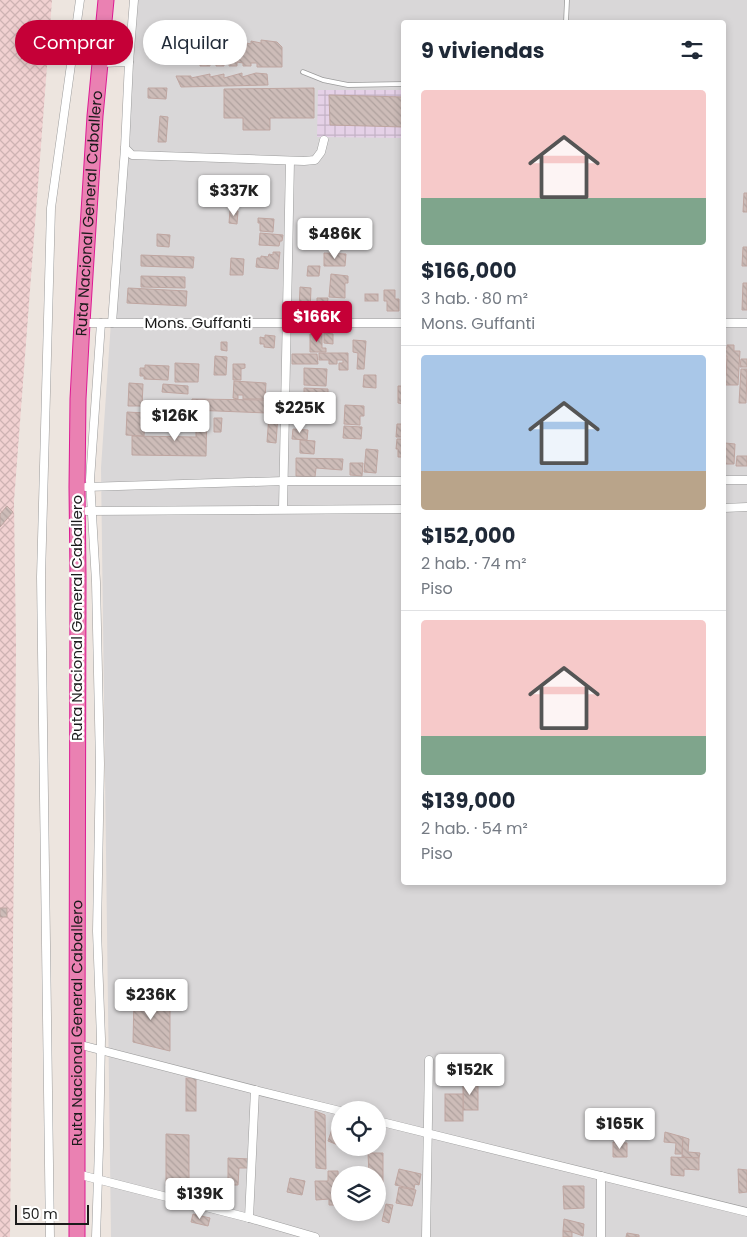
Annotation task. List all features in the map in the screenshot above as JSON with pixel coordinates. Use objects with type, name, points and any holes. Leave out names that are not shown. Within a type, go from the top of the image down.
[{"type":"highway","name":"Ruta Nacional General Caballero","points":[[104,20],[106,0]]},
{"type":"highway","name":"Ruta Nacional General Caballero","points":[[77,1237],[78,596],[84,511],[78,400],[100,65]]},
{"type":"street","points":[[50,1237],[41,577],[51,208],[80,0]]},
{"type":"street","points":[[132,20],[134,0]]},
{"type":"street","points":[[112,323],[125,148],[129,65]]},
{"type":"street","points":[[125,148],[132,155],[290,161],[315,160],[321,152],[324,140]]},
{"type":"street","points":[[283,509],[290,161]]},
{"type":"street","name":"Mons. Guffanti","points":[[82,323],[401,323]]},
{"type":"street","points":[[101,323],[84,487],[284,481],[401,481]]},
{"type":"street","points":[[726,323],[747,323]]},
{"type":"street","points":[[726,480],[747,480]]},
{"type":"street","points":[[726,508],[747,507]]},
{"type":"street","points":[[96,1237],[101,1050],[97,931],[100,764],[96,582],[84,511],[401,509]]},
{"type":"street","points":[[76,1044],[331,1109]]},
{"type":"street","points":[[426,1237],[429,1060]]},
{"type":"street","points":[[249,1218],[254,1090]]},
{"type":"street","points":[[386,1122],[747,1212]]},
{"type":"street","points":[[77,1174],[315,1237]]},
{"type":"street","points":[[601,1176],[601,1237]]},
{"type":"lane","points":[[566,20],[567,0]]},
{"type":"lane","points":[[303,72],[323,80],[348,85],[401,84]]},
{"type":"shaded area","points":[[0,0],[52,0],[50,20],[15,20],[15,65],[47,65],[14,501],[16,648],[10,1237],[0,1237]]},
{"type":"shaded area","points":[[133,0],[747,0],[747,1237],[111,1237],[101,468],[129,65],[133,65]]},
{"type":"shaded area","points":[[318,90],[401,90],[401,138],[317,137]]},
{"type":"building","points":[[261,40],[277,42],[282,47],[282,67],[257,67],[257,63],[251,63],[251,66],[243,66],[247,65],[247,43],[251,44],[251,41],[261,43]]},
{"type":"building","points":[[242,73],[242,77],[256,73],[267,74],[268,85],[181,87],[176,76],[191,76],[191,78],[210,74],[210,77],[224,74],[224,78]]},
{"type":"building","points":[[148,88],[167,88],[166,99],[148,98]]},
{"type":"building","points":[[314,88],[314,118],[270,118],[270,130],[243,130],[243,118],[224,118],[224,89]]},
{"type":"building","points":[[329,95],[401,97],[401,127],[330,125]]},
{"type":"building","points":[[160,116],[168,117],[166,142],[158,142]]},
{"type":"building","points":[[744,193],[747,193],[747,212],[743,212]]},
{"type":"building","points":[[230,211],[238,211],[237,224],[229,223]]},
{"type":"building","points":[[258,218],[274,219],[273,232],[260,231]]},
{"type":"building","points":[[340,225],[349,225],[348,241],[339,241]]},
{"type":"building","points":[[260,233],[283,235],[282,241],[280,241],[279,246],[259,245]]},
{"type":"building","points":[[157,234],[170,235],[169,247],[157,246]]},
{"type":"building","points":[[743,247],[747,247],[747,266],[742,266]]},
{"type":"building","points":[[273,252],[280,252],[278,269],[256,267],[257,258],[261,258],[261,256],[268,257],[269,254],[273,255]]},
{"type":"building","points":[[324,253],[346,254],[345,266],[324,266]]},
{"type":"building","points":[[141,255],[194,257],[193,268],[141,266]]},
{"type":"building","points":[[231,258],[244,259],[243,275],[230,275]]},
{"type":"building","points":[[308,266],[320,266],[319,276],[307,276]]},
{"type":"building","points":[[331,274],[348,276],[348,283],[345,283],[345,298],[329,297]]},
{"type":"building","points":[[141,276],[185,277],[185,288],[141,287]]},
{"type":"building","points":[[743,283],[747,283],[747,310],[742,310]]},
{"type":"building","points":[[300,287],[311,288],[310,312],[299,312]]},
{"type":"building","points":[[128,288],[187,291],[186,306],[127,303]]},
{"type":"building","points":[[384,290],[395,290],[395,299],[399,299],[399,311],[387,311],[387,301],[384,301]]},
{"type":"building","points":[[365,294],[378,294],[378,301],[365,301]]},
{"type":"building","points":[[317,298],[328,298],[327,308],[317,308]]},
{"type":"building","points":[[324,333],[333,334],[333,344],[324,343]]},
{"type":"building","points":[[310,334],[322,334],[322,348],[326,348],[326,352],[310,352]]},
{"type":"building","points":[[265,335],[275,336],[274,348],[264,347],[264,344],[260,344],[260,337],[265,338]]},
{"type":"building","points":[[353,340],[366,341],[364,369],[357,369],[358,353],[353,352]]},
{"type":"building","points":[[221,342],[227,342],[227,351],[221,350]]},
{"type":"building","points":[[727,345],[734,345],[734,351],[740,351],[738,385],[726,385]]},
{"type":"building","points":[[319,353],[348,353],[348,370],[339,370],[339,363],[343,363],[343,360],[337,360],[337,364],[329,364],[329,360],[319,360]]},
{"type":"building","points":[[292,354],[317,354],[318,364],[292,364]]},
{"type":"building","points":[[215,356],[227,357],[226,375],[214,375]]},
{"type":"building","points":[[741,359],[747,359],[747,367],[740,367]]},
{"type":"building","points":[[175,363],[199,364],[198,382],[175,382]]},
{"type":"building","points":[[233,364],[245,364],[245,368],[241,369],[241,380],[233,380]]},
{"type":"building","points":[[145,365],[169,366],[168,380],[144,379],[144,376],[140,376],[140,368],[145,368]]},
{"type":"building","points":[[304,368],[327,369],[326,386],[304,385]]},
{"type":"building","points":[[741,369],[747,369],[746,403],[739,403]]},
{"type":"building","points":[[364,375],[376,375],[376,388],[363,387]]},
{"type":"building","points":[[234,381],[266,383],[265,399],[243,399],[243,395],[238,395],[238,399],[233,398]]},
{"type":"building","points":[[129,383],[143,384],[142,406],[128,406]]},
{"type":"building","points":[[163,384],[188,386],[188,394],[162,392]]},
{"type":"building","points":[[398,386],[401,386],[401,404],[398,403]]},
{"type":"building","points":[[304,388],[328,389],[328,395],[325,395],[325,400],[304,399]]},
{"type":"building","points":[[192,399],[268,400],[267,413],[192,410]]},
{"type":"building","points":[[345,405],[364,406],[364,416],[360,416],[360,425],[344,424]]},
{"type":"building","points":[[196,410],[207,410],[206,456],[132,455],[132,436],[196,437]]},
{"type":"building","points":[[127,412],[145,413],[144,436],[126,435]]},
{"type":"building","points":[[269,415],[278,415],[276,443],[267,442]]},
{"type":"building","points":[[214,418],[222,418],[221,432],[214,432]]},
{"type":"building","points":[[397,424],[401,424],[401,437],[396,437]]},
{"type":"building","points":[[344,426],[362,427],[361,439],[343,438]]},
{"type":"building","points":[[293,429],[308,430],[307,440],[292,439]]},
{"type":"building","points":[[397,439],[401,439],[401,457],[398,457],[398,449],[396,449]]},
{"type":"building","points":[[300,440],[315,441],[314,454],[300,453]]},
{"type":"building","points":[[726,443],[735,444],[734,464],[726,464]]},
{"type":"building","points":[[366,449],[378,450],[376,473],[364,472]]},
{"type":"building","points":[[737,456],[747,456],[747,466],[736,466]]},
{"type":"building","points":[[296,458],[343,459],[342,470],[316,468],[315,477],[296,476]]},
{"type":"building","points":[[350,463],[363,463],[362,476],[350,475]]},
{"type":"building","points":[[7,506],[13,512],[0,527],[0,514]]},
{"type":"building","points":[[0,908],[7,908],[7,917],[0,917]]},
{"type":"building","points":[[128,990],[170,1001],[170,1051],[133,1042],[134,999],[128,997]]},
{"type":"building","points":[[186,1078],[196,1078],[196,1111],[186,1111]]},
{"type":"building","points":[[463,1083],[478,1083],[478,1110],[463,1110]]},
{"type":"building","points":[[445,1094],[463,1094],[463,1121],[445,1121]]},
{"type":"building","points":[[315,1111],[325,1115],[326,1169],[316,1168]]},
{"type":"building","points":[[665,1132],[683,1137],[682,1154],[675,1154],[676,1143],[664,1142]]},
{"type":"building","points":[[166,1134],[189,1135],[189,1186],[166,1186]]},
{"type":"building","points":[[683,1137],[689,1139],[688,1152],[700,1153],[699,1158],[682,1157]]},
{"type":"building","points":[[613,1142],[627,1143],[627,1157],[613,1157]]},
{"type":"building","points":[[368,1156],[383,1156],[383,1166],[369,1166]]},
{"type":"building","points":[[671,1157],[699,1158],[699,1170],[684,1169],[684,1176],[671,1175]]},
{"type":"building","points":[[228,1158],[250,1159],[250,1168],[239,1168],[238,1185],[228,1185]]},
{"type":"building","points":[[399,1169],[421,1174],[419,1185],[415,1184],[414,1189],[395,1185]]},
{"type":"building","points":[[738,1169],[747,1170],[747,1192],[739,1193]]},
{"type":"building","points":[[328,1171],[331,1171],[331,1205],[329,1205],[329,1199],[316,1200],[315,1181],[328,1181]]},
{"type":"building","points":[[290,1178],[305,1181],[302,1195],[287,1192]]},
{"type":"building","points":[[563,1186],[584,1186],[584,1208],[564,1209]]},
{"type":"building","points":[[399,1187],[416,1190],[412,1206],[396,1203]]},
{"type":"building","points":[[386,1204],[393,1205],[389,1223],[382,1221],[386,1221]]},
{"type":"building","points":[[193,1214],[210,1218],[208,1226],[191,1222]]},
{"type":"building","points":[[564,1219],[584,1224],[583,1236],[563,1231]]},
{"type":"building","points":[[563,1231],[572,1232],[572,1237],[563,1237]]},
{"type":"building","points":[[627,1233],[639,1235],[639,1237],[626,1237]]}]
